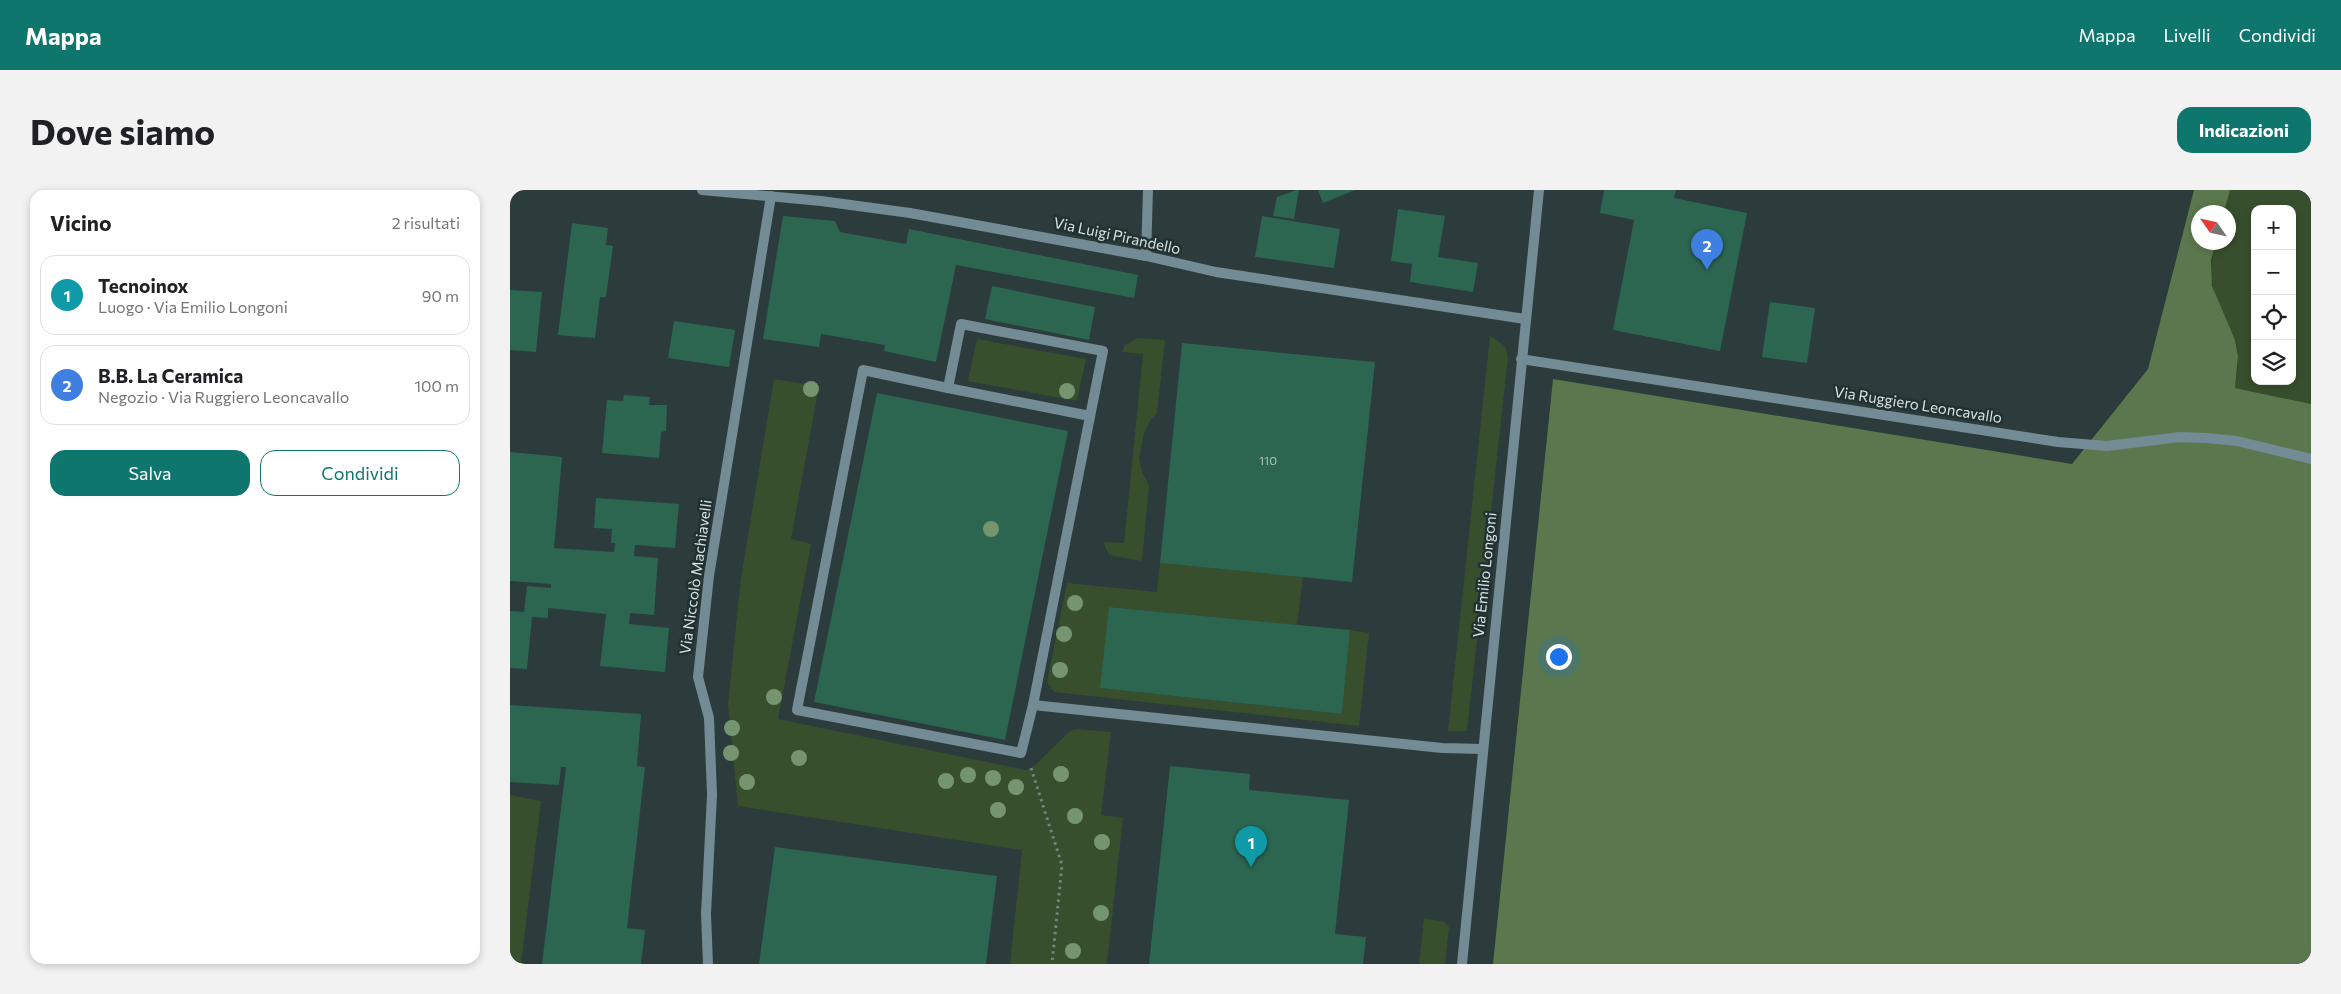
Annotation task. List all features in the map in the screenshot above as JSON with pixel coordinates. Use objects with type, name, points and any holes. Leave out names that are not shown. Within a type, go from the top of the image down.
[{"type":"street","name":"Via Luigi Pirandello","points":[[702,190],[771,196],[910,213],[1146,256],[1216,272],[1525,319]]},
{"type":"street","points":[[1146,256],[1148,190]]},
{"type":"street","name":"Via Emilio Longoni","points":[[1462,964],[1539,190]]},
{"type":"street","name":"Via Niccolò Machiavelli","points":[[708,964],[706,914],[712,795],[709,718],[698,677],[709,576],[771,196]]},
{"type":"street","points":[[948,388],[961,324],[1103,351],[1033,705],[1021,753],[797,710],[863,370],[948,388],[1090,416]]},
{"type":"street","name":"Via Ruggiero Leoncavallo","points":[[1521,359],[2058,442],[2107,446],[2180,438],[2207,438],[2237,441],[2311,459]]},
{"type":"street","points":[[1033,705],[1442,748],[1483,749]]},
{"type":"path","points":[[1021,753],[1031,769],[1062,865],[1052,964]]},
{"type":"green space","points":[[2194,190],[2230,190],[2226,205],[2191,205],[2191,250],[2214,250],[2211,260],[2212,286],[2235,340],[2238,356],[2235,388],[2311,404],[2311,964],[1493,964],[1553,379],[2072,464],[2148,369]]},
{"type":"green space","points":[[2230,190],[2311,190],[2311,404],[2235,388],[2238,353],[2236,342],[2214,291],[2212,282],[2214,250],[2236,250],[2236,205],[2226,205]]},
{"type":"green space","points":[[1490,336],[1505,346],[1508,357],[1467,731],[1448,731]]},
{"type":"green space","points":[[1138,338],[1165,340],[1157,413],[1149,422],[1144,434],[1139,458],[1142,472],[1149,486],[1142,561],[1109,555],[1103,542],[1124,543],[1143,354],[1122,352],[1125,345]]},
{"type":"green space","points":[[977,339],[1086,359],[1077,401],[968,381]]},
{"type":"green space","points":[[774,379],[819,386],[791,539],[811,544],[778,719],[1026,770],[1031,769],[1070,731],[1077,729],[1111,732],[1101,815],[1123,818],[1107,964],[1010,964],[1022,850],[738,806],[728,704],[741,578]]},
{"type":"green space","points":[[1160,563],[1303,577],[1297,625],[1110,607],[1100,688],[1342,714],[1350,630],[1369,633],[1359,726],[1054,692],[1047,682],[1067,583],[1157,592]]},
{"type":"green space","points":[[510,795],[541,801],[521,964],[510,964]]},
{"type":"green space","points":[[1424,918],[1445,922],[1449,927],[1445,964],[1419,964]]},
{"type":"building","points":[[1299,190],[1294,219],[1273,216],[1277,197]]},
{"type":"building","points":[[1318,190],[1355,190],[1323,203]]},
{"type":"building","points":[[1604,190],[1676,190],[1674,198],[1747,213],[1720,351],[1613,330],[1634,220],[1600,213]]},
{"type":"building","points":[[1398,209],[1445,216],[1438,257],[1478,263],[1473,292],[1410,282],[1412,264],[1391,261]]},
{"type":"building","points":[[783,216],[835,221],[840,232],[906,244],[909,229],[1138,275],[1134,298],[956,265],[936,362],[884,351],[885,345],[821,334],[819,347],[763,339]]},
{"type":"building","points":[[1262,216],[1340,229],[1334,268],[1255,257]]},
{"type":"building","points":[[572,223],[608,228],[606,245],[613,246],[606,297],[600,297],[595,338],[558,335]]},
{"type":"building","points":[[992,286],[1095,307],[1089,340],[985,319]]},
{"type":"building","points":[[510,290],[542,292],[536,352],[510,350]]},
{"type":"building","points":[[1770,302],[1815,308],[1807,363],[1762,357]]},
{"type":"building","points":[[674,321],[735,330],[729,367],[668,358]]},
{"type":"building","points":[[1182,343],[1375,362],[1352,582],[1160,563]]},
{"type":"building","points":[[877,393],[1068,431],[1005,740],[814,702]]},
{"type":"building","points":[[624,395],[650,397],[649,405],[667,405],[666,431],[661,432],[659,458],[602,453],[607,400],[623,401]]},
{"type":"building","points":[[510,452],[562,457],[554,548],[614,552],[615,543],[611,543],[612,529],[594,528],[596,498],[679,504],[675,548],[635,545],[634,556],[658,558],[654,615],[630,613],[629,624],[669,628],[665,672],[600,666],[606,614],[548,608],[548,618],[532,617],[527,669],[510,668],[510,611],[524,612],[527,586],[551,588],[551,584],[510,581]]},
{"type":"building","points":[[1109,607],[1350,630],[1342,714],[1100,688]]},
{"type":"building","points":[[510,705],[641,714],[637,766],[645,767],[627,928],[645,930],[641,964],[542,964],[566,767],[561,767],[559,785],[510,782]]},
{"type":"building","points":[[1170,766],[1250,774],[1249,790],[1349,800],[1335,934],[1366,937],[1363,964],[1149,964]]},
{"type":"building","points":[[775,847],[997,876],[986,964],[759,964]]},
{"type":"place","name":"B.B. La Ceramica","points":[[1707,270]]},
{"type":"place","name":"Tecnoinox","points":[[1251,867]]}]
